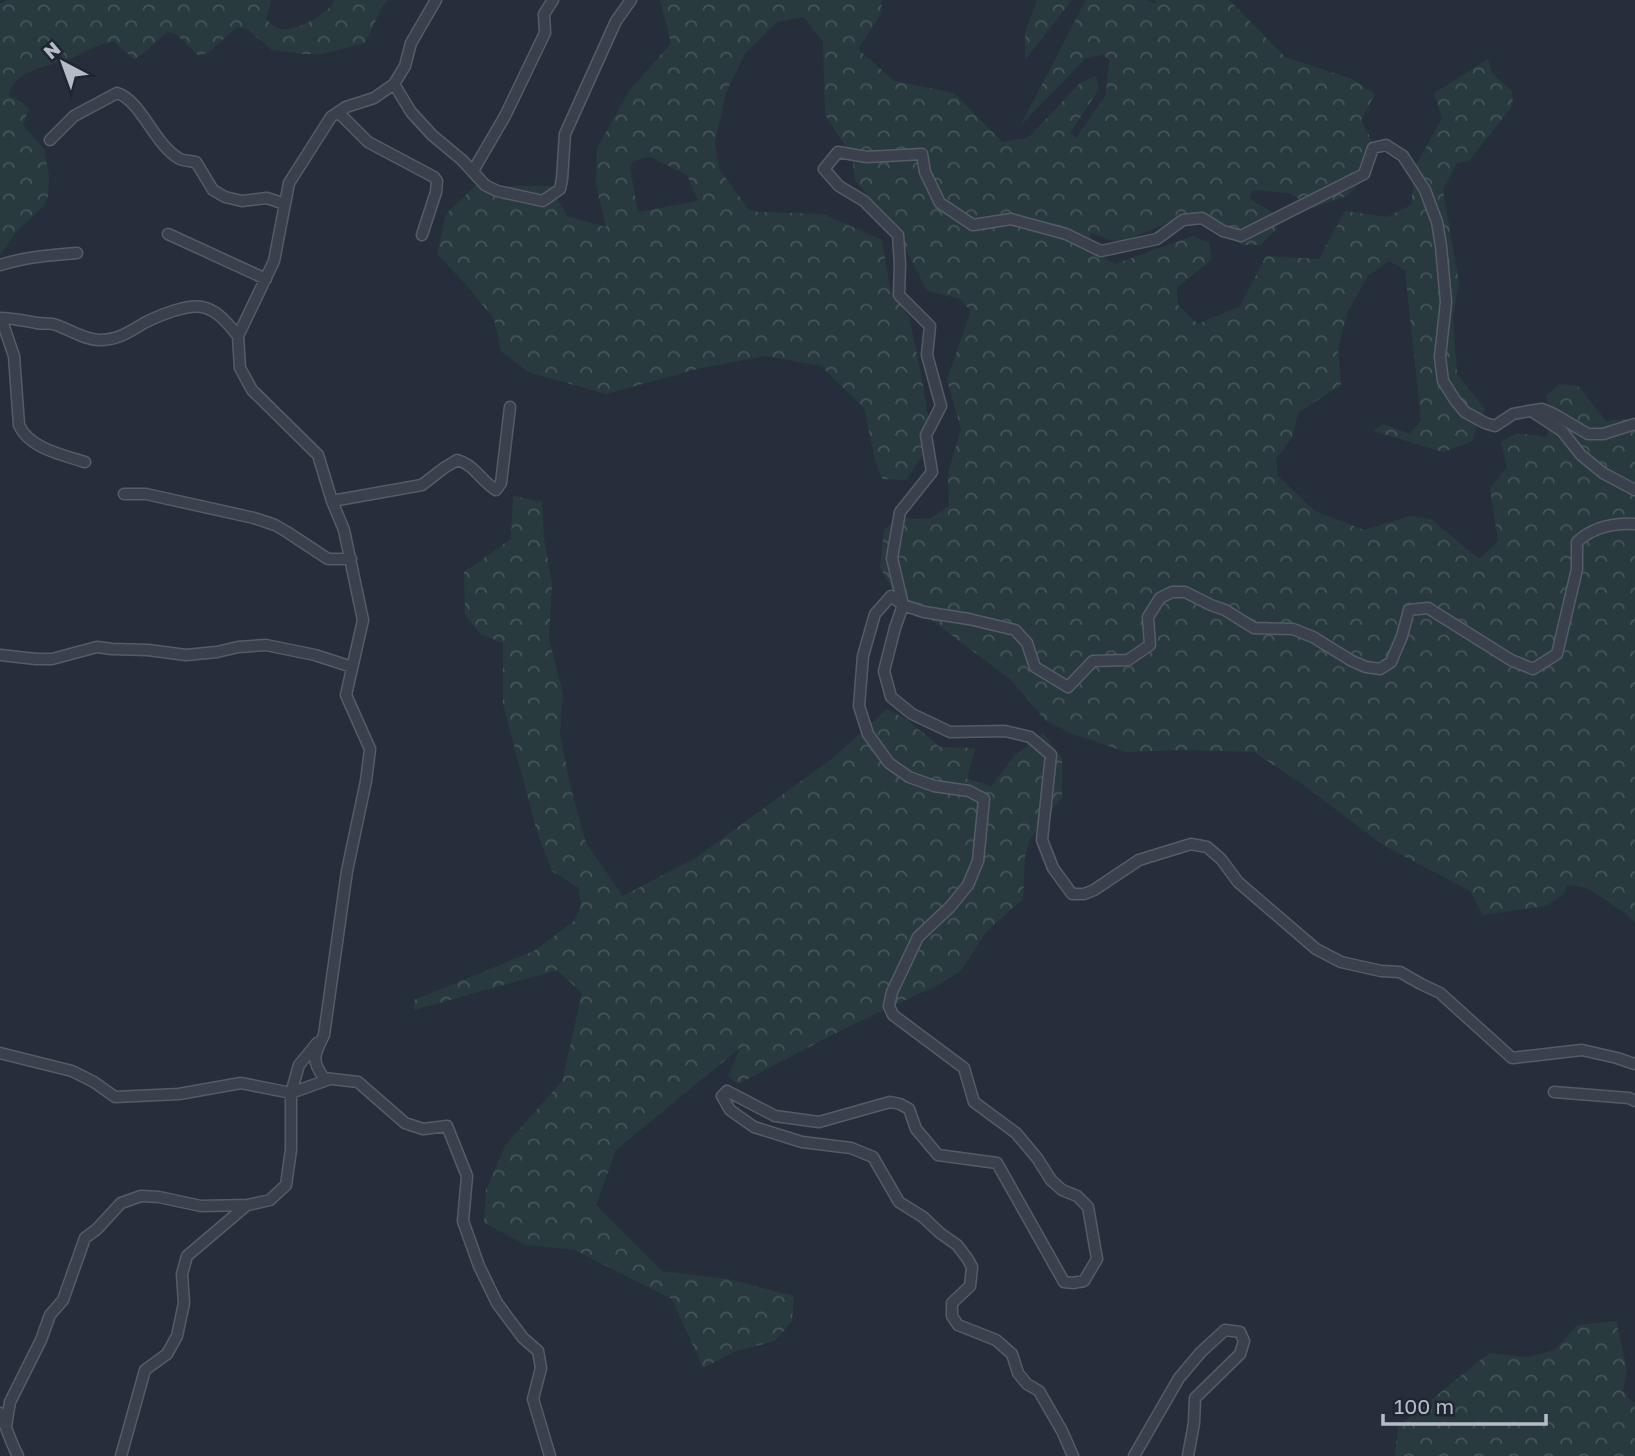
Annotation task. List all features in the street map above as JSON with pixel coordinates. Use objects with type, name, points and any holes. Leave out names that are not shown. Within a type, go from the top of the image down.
[{"type":"street","points":[[436,0],[411,43],[405,66],[394,84],[374,99],[346,107],[331,117],[289,183],[274,261],[238,336],[240,368],[252,390],[318,455],[344,530],[363,620],[346,695],[370,749],[347,871],[324,1035],[314,1059],[316,1068],[324,1078],[358,1082],[405,1124],[423,1129],[447,1126],[467,1175],[463,1221],[479,1266],[497,1303],[523,1338],[538,1350],[541,1368],[533,1399],[550,1456]]},
{"type":"street","points":[[473,171],[505,116],[545,33],[544,14],[553,0]]},
{"type":"street","points":[[394,84],[411,112],[432,135],[462,160],[485,186],[543,201],[560,189],[565,134],[616,21],[631,0]]},
{"type":"street","points":[[50,140],[74,116],[117,93],[121,94],[132,102],[172,154],[182,161],[196,162],[213,190],[225,197],[242,201],[267,198],[285,204]]},
{"type":"street","points":[[338,112],[368,142],[437,181],[422,235]]},
{"type":"street","points":[[1635,424],[1603,435],[1588,434],[1542,409],[1513,414],[1495,426],[1465,412],[1443,381],[1440,357],[1446,302],[1437,222],[1425,190],[1403,156],[1386,145],[1373,148],[1364,174],[1241,236],[1223,231],[1202,218],[1184,220],[1157,239],[1101,251],[1066,234],[1011,219],[973,225],[940,203],[925,172],[922,154],[867,157],[838,152],[824,169],[839,186],[864,201],[898,235],[899,295],[930,326],[927,355],[941,406],[926,435],[932,472],[900,512],[892,558],[904,605],[884,671],[891,697],[912,714],[950,732],[1004,731],[1030,737],[1051,755],[1042,840],[1053,868],[1072,894],[1084,894],[1094,890],[1139,860],[1191,844],[1207,847],[1221,859],[1238,882],[1316,949],[1341,962],[1381,971],[1400,972],[1440,993],[1512,1058],[1582,1050],[1635,1064]]},
{"type":"street","points":[[168,234],[266,279]]},
{"type":"street","points":[[0,265],[15,260],[77,253]]},
{"type":"street","points":[[85,462],[59,454],[29,439],[23,433],[19,425],[14,356],[0,318],[51,324],[79,336],[101,340],[128,334],[145,323],[183,308],[196,307],[206,308],[219,316],[238,336]]},
{"type":"street","points":[[332,501],[422,485],[457,460],[462,461],[496,490],[501,483],[510,407]]},
{"type":"street","points":[[1529,411],[1562,431],[1581,455],[1603,473],[1635,490]]},
{"type":"street","points":[[124,494],[146,494],[254,518],[275,525],[328,559],[351,559]]},
{"type":"street","points":[[1073,1456],[1039,1391],[1027,1384],[1018,1373],[1012,1354],[996,1340],[958,1325],[952,1316],[952,1303],[970,1286],[971,1267],[967,1258],[957,1244],[899,1202],[873,1157],[851,1148],[802,1142],[754,1127],[730,1110],[722,1096],[727,1091],[775,1116],[819,1122],[890,1102],[900,1104],[909,1109],[916,1129],[938,1155],[997,1163],[1064,1282],[1084,1281],[1097,1259],[1088,1207],[1077,1196],[1062,1190],[1051,1180],[1016,1133],[974,1102],[964,1068],[893,1015],[889,1006],[892,992],[918,937],[950,907],[968,885],[978,861],[984,799],[969,791],[934,786],[909,778],[889,763],[868,734],[859,706],[863,656],[875,614],[891,596],[904,605],[924,612],[1016,630],[1027,643],[1035,667],[1068,687],[1093,662],[1128,660],[1150,645],[1148,617],[1160,598],[1172,592],[1185,592],[1225,610],[1254,628],[1293,629],[1313,637],[1352,661],[1380,669],[1391,662],[1409,610],[1428,608],[1511,660],[1533,669],[1557,654],[1577,569],[1577,541],[1596,529],[1620,523],[1635,524]]},
{"type":"street","points":[[0,655],[52,659],[96,647],[186,655],[266,645],[315,655],[352,667]]},
{"type":"street","points":[[6,1426],[10,1402],[41,1340],[50,1315],[63,1300],[85,1238],[121,1203],[141,1196],[201,1206],[248,1205],[270,1200],[286,1185],[291,1150],[291,1093],[299,1065],[324,1035]]},
{"type":"street","points":[[0,1053],[72,1071],[115,1097],[179,1094],[241,1083],[291,1093],[330,1079]]},
{"type":"street","points":[[1554,1092],[1629,1098],[1635,1101]]},
{"type":"street","points":[[121,1456],[145,1370],[167,1353],[177,1336],[184,1303],[182,1274],[187,1256],[248,1205]]},
{"type":"street","points":[[1134,1456],[1180,1378],[1201,1352],[1225,1330],[1240,1332],[1244,1341],[1240,1354],[1195,1398],[1188,1456]]},
{"type":"street","points":[[0,1412],[9,1441],[18,1456]]},
{"type":"green space","points":[[8,0],[271,0],[266,19],[276,28],[287,29],[303,25],[319,16],[335,0],[388,0],[365,43],[322,54],[272,50],[246,28],[237,27],[209,52],[199,56],[176,34],[168,32],[134,59],[114,42],[96,46],[73,58],[24,75],[12,87],[9,96],[29,108],[23,125],[44,149],[49,176],[48,197],[44,206],[16,232],[0,255],[0,4]]},
{"type":"green space","points":[[660,0],[882,0],[881,14],[858,49],[894,81],[954,93],[1002,142],[1028,138],[1080,83],[1096,76],[1099,89],[1070,133],[1076,138],[1106,95],[1109,60],[1103,54],[1085,59],[1020,126],[1086,0],[1146,0],[1157,4],[1155,0],[1229,0],[1285,57],[1352,79],[1375,94],[1361,120],[1373,143],[1365,178],[1347,196],[1313,208],[1289,193],[1253,190],[1249,198],[1272,212],[1277,229],[1260,245],[1242,245],[1208,217],[1169,222],[1120,243],[1090,233],[1091,250],[1115,264],[1193,236],[1209,243],[1212,259],[1177,288],[1178,305],[1198,324],[1240,306],[1266,256],[1319,259],[1345,211],[1387,217],[1411,205],[1415,167],[1442,118],[1434,93],[1488,59],[1492,73],[1512,91],[1513,105],[1469,161],[1457,163],[1443,190],[1459,282],[1453,317],[1457,374],[1485,409],[1471,442],[1443,452],[1373,431],[1383,424],[1410,434],[1421,420],[1405,270],[1389,261],[1368,276],[1347,313],[1338,349],[1341,385],[1298,413],[1292,438],[1276,459],[1278,476],[1315,511],[1364,530],[1410,516],[1431,519],[1479,559],[1498,541],[1490,488],[1507,467],[1501,442],[1517,433],[1546,437],[1551,421],[1546,396],[1560,384],[1578,386],[1606,421],[1635,418],[1635,923],[1586,887],[1567,885],[1564,894],[1546,906],[1483,915],[1470,891],[1383,845],[1302,784],[1254,752],[1126,752],[1071,733],[1046,721],[1011,680],[893,591],[880,567],[884,530],[898,518],[929,519],[949,506],[948,473],[961,429],[947,379],[971,311],[960,299],[927,291],[899,236],[855,180],[852,156],[825,115],[823,42],[804,17],[777,22],[746,53],[726,92],[715,143],[719,169],[749,210],[823,214],[882,240],[890,289],[909,317],[928,417],[922,456],[906,480],[882,479],[875,460],[864,408],[821,366],[766,356],[701,368],[606,394],[528,372],[501,351],[494,319],[437,254],[446,214],[475,186],[550,186],[567,216],[606,227],[596,184],[597,148],[629,91],[671,43]],"holes":[[[650,157],[687,175],[698,201],[638,212],[630,168],[633,161]]]},
{"type":"green space","points":[[1037,0],[1072,0],[1025,60],[1025,32]]},
{"type":"green space","points":[[513,496],[542,502],[544,539],[552,584],[549,639],[563,694],[560,734],[571,789],[586,843],[623,896],[697,857],[834,757],[887,709],[906,719],[940,747],[975,748],[967,779],[991,786],[1015,755],[1043,733],[1062,758],[1062,797],[1030,839],[1025,857],[1023,899],[986,932],[961,971],[738,1084],[728,1076],[741,1047],[616,1150],[596,1205],[662,1271],[728,1279],[794,1296],[792,1321],[775,1341],[734,1352],[703,1368],[672,1299],[575,1250],[526,1245],[484,1223],[486,1190],[505,1146],[562,1081],[582,993],[557,970],[414,1010],[414,1000],[534,951],[574,921],[581,906],[579,888],[552,871],[537,832],[503,704],[503,643],[480,634],[465,615],[464,572],[511,539]]},
{"type":"green space","points":[[1616,1321],[1627,1369],[1623,1391],[1635,1402],[1635,1456],[1395,1456],[1398,1427],[1489,1353],[1527,1357],[1555,1350],[1577,1325]]}]
